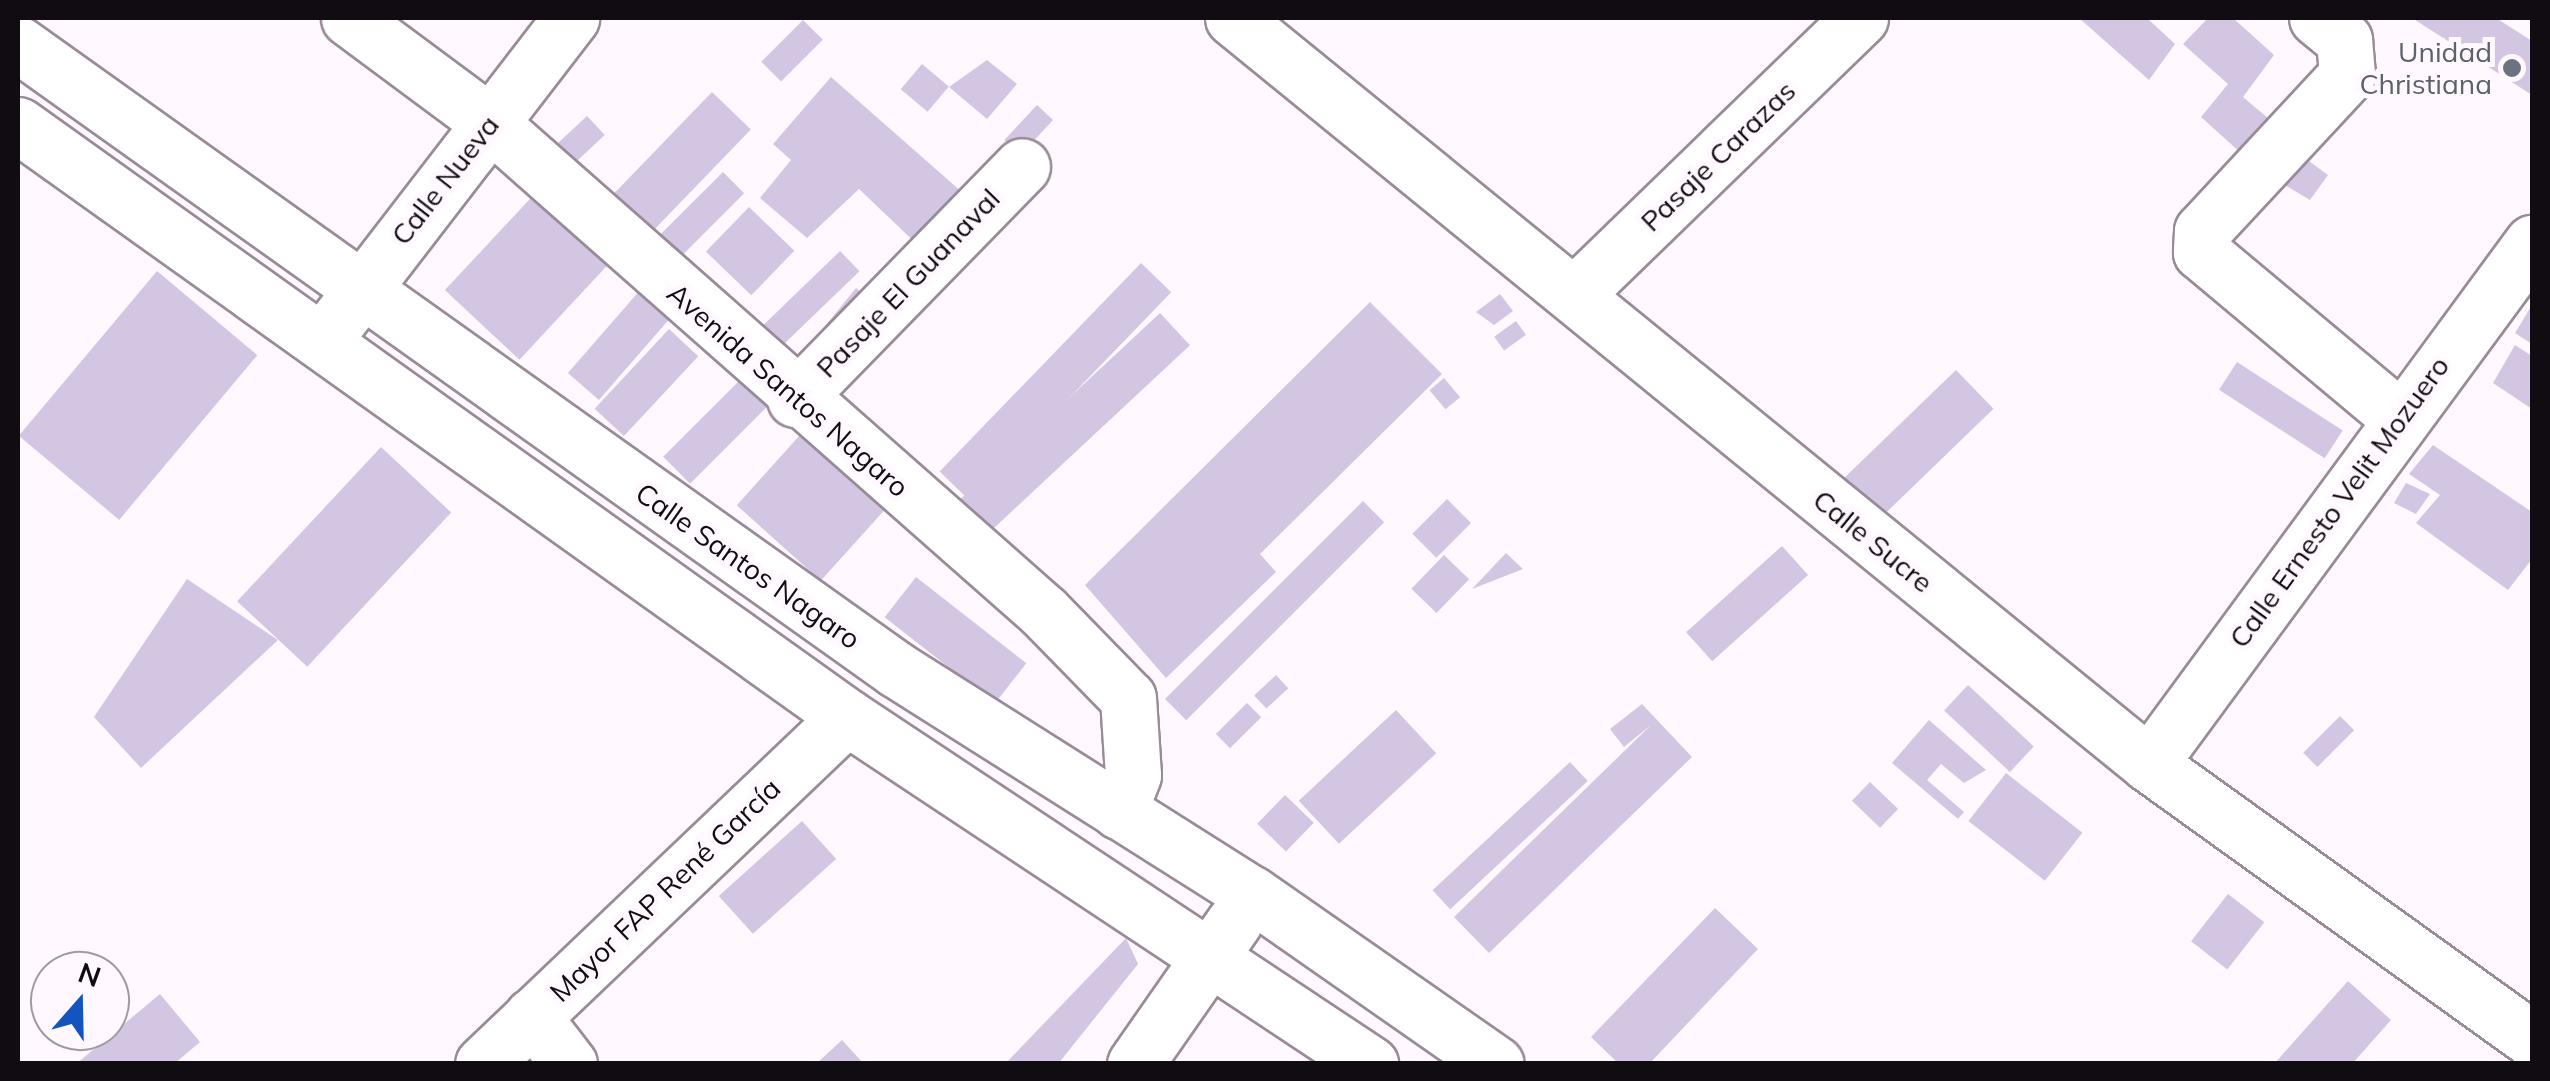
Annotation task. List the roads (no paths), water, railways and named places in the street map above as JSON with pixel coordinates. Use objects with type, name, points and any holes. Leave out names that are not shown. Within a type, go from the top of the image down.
[{"type":"street","name":"Avenida Santos Nagaro","points":[[349,18],[489,122],[795,399],[1044,612],[1128,698],[1133,774],[1119,811]]},
{"type":"street","name":"Calle Nueva","points":[[321,344],[571,18]]},
{"type":"street","name":"Calle Sucre","points":[[1233,18],[2148,764],[2532,1039]]},
{"type":"street","name":"Pasaje Carazas","points":[[1575,294],[1860,18]]},
{"type":"street","points":[[2317,18],[2344,40],[2347,75],[2202,232],[2201,252],[2398,417]]},
{"type":"street","name":"Calle Santos Nagaro","points":[[18,44],[358,292],[897,670],[1252,894],[1496,1064]]},
{"type":"street","points":[[18,125],[847,717],[1214,953],[1370,1064]]},
{"type":"street","name":"Pasaje El Guanaval","points":[[795,399],[1022,166]]},
{"type":"street","name":"Calle Ernesto Velit Mozuero","points":[[2148,764],[2398,417],[2532,243]]},
{"type":"street","name":"Mayor FAP René García","points":[[482,1064],[847,717]]},
{"type":"street","points":[[1135,1064],[1252,894]]},
{"type":"street","points":[[532,1016],[569,1064]]},
{"type":"place","name":"Unidad Christiana","points":[[2512,68]]}]
